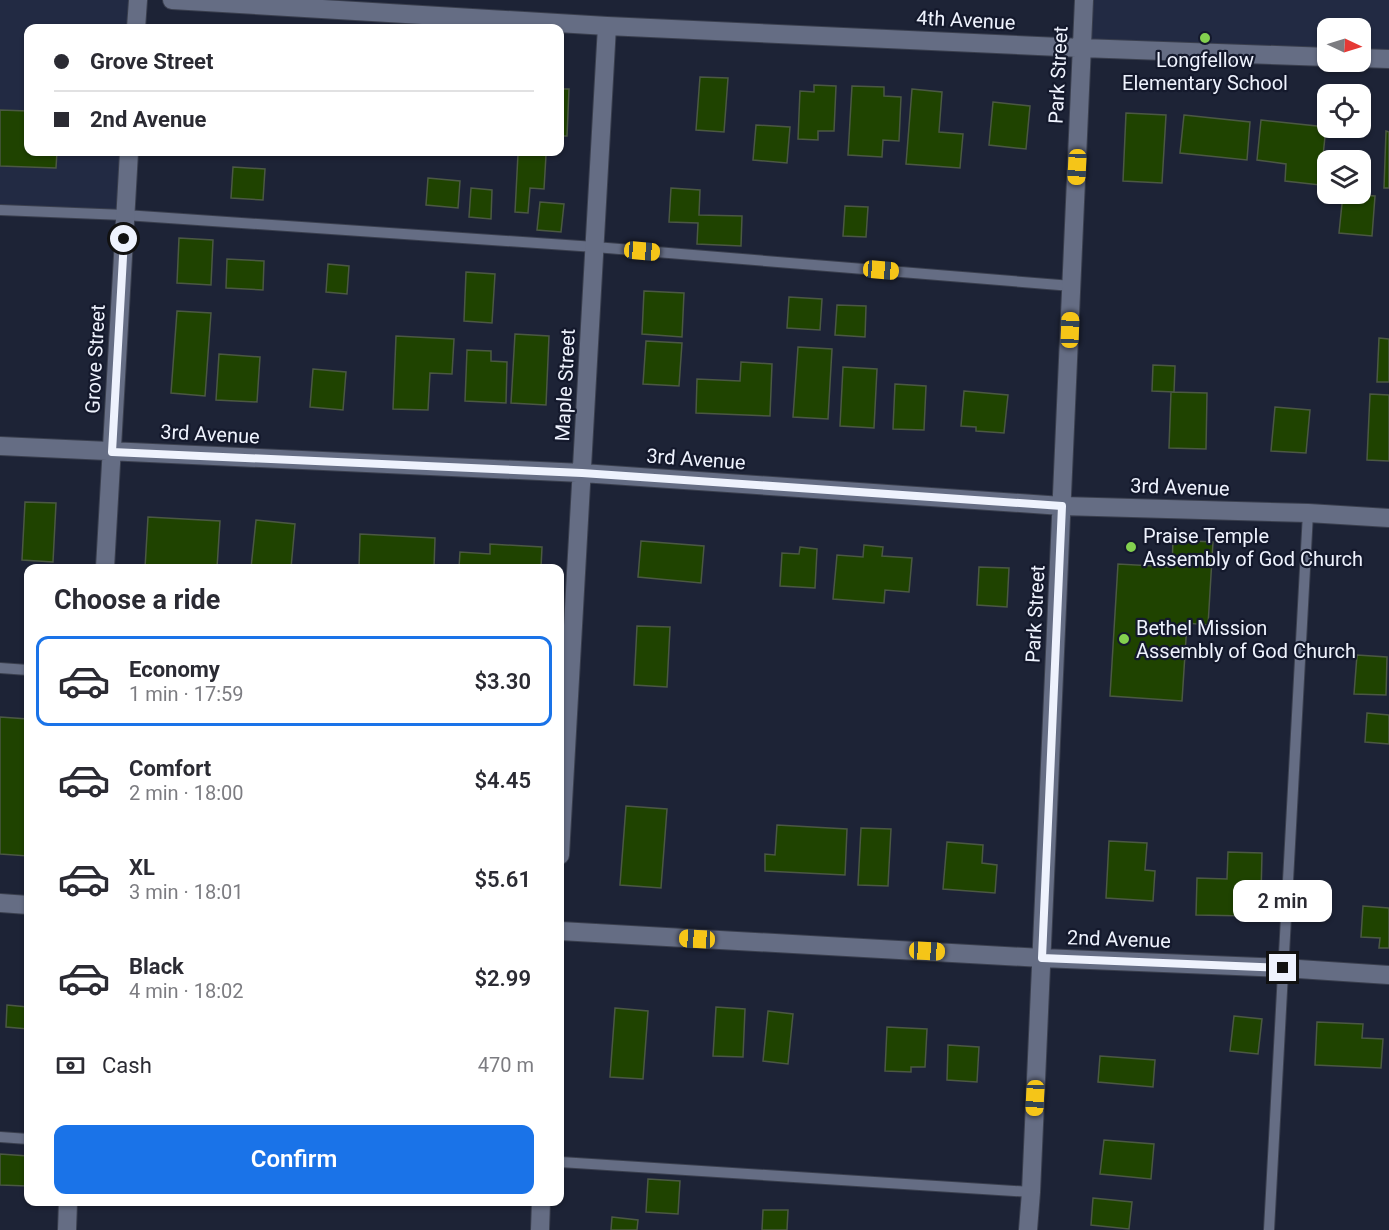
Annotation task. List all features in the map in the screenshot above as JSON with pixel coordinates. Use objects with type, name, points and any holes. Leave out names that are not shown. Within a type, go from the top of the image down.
[{"type":"street","points":[[136,24],[138,0]]},
{"type":"street","name":"4th Avenue","points":[[172,0],[607,26],[1317,57]]},
{"type":"street","name":"Park Street","points":[[1028,1230],[1084,0]]},
{"type":"street","name":"Maple Street","points":[[564,699],[582,473],[607,26]]},
{"type":"street","points":[[1371,58],[1389,59]]},
{"type":"street","name":"Grove Street","points":[[105,564],[129,156]]},
{"type":"street","name":"3rd Avenue","points":[[0,446],[582,473],[1062,506],[1308,513],[1389,518]]},
{"type":"street","points":[[0,903],[24,905]]},
{"type":"street","name":"2nd Avenue","points":[[564,931],[1389,975]]},
{"type":"street","points":[[67,1230],[68,1206]]},
{"type":"street","points":[[540,1230],[542,1206]]},
{"type":"lane","points":[[0,210],[126,215],[595,247],[1072,286]]},
{"type":"lane","points":[[1269,1230],[1308,513]]},
{"type":"lane","points":[[0,668],[24,670]]},
{"type":"lane","points":[[0,1137],[24,1139]]},
{"type":"lane","points":[[564,1162],[1031,1192]]},
{"type":"shaded area","points":[[0,0],[138,0],[136,24],[24,24],[24,156],[129,156],[125,215],[0,210]]},
{"type":"shaded area","name":"Longfellow Elementary School","points":[[1084,0],[1389,0],[1389,59],[1371,58],[1371,18],[1317,18],[1317,57],[1082,48]]},
{"type":"building","points":[[700,77],[728,78],[724,132],[696,130]]},
{"type":"building","points":[[814,85],[836,86],[834,131],[818,131],[818,140],[798,139],[800,91],[814,92]]},
{"type":"building","points":[[852,86],[884,87],[884,96],[901,97],[899,141],[883,140],[882,157],[848,155]]},
{"type":"building","points":[[564,89],[569,89],[567,136],[564,136]]},
{"type":"building","points":[[912,89],[942,92],[939,132],[963,134],[960,168],[906,164]]},
{"type":"building","points":[[993,102],[1030,106],[1026,149],[989,145]]},
{"type":"building","points":[[0,110],[24,111],[24,156],[57,156],[56,168],[0,166]]},
{"type":"building","points":[[1126,113],[1166,115],[1162,183],[1123,181]]},
{"type":"building","points":[[1184,115],[1250,122],[1247,160],[1180,153]]},
{"type":"building","points":[[1261,120],[1317,126],[1317,138],[1325,138],[1324,150],[1317,150],[1317,185],[1285,181],[1286,164],[1257,160]]},
{"type":"building","points":[[756,125],[790,127],[787,163],[753,160]]},
{"type":"building","points":[[1386,131],[1389,132],[1389,188],[1384,188]]},
{"type":"building","points":[[518,156],[546,156],[544,189],[530,188],[528,213],[515,212]]},
{"type":"building","points":[[233,167],[265,169],[263,200],[231,198]]},
{"type":"building","points":[[428,178],[460,181],[458,208],[426,205]]},
{"type":"building","points":[[471,188],[492,190],[491,219],[469,217]]},
{"type":"building","points":[[671,188],[700,190],[699,215],[742,216],[741,246],[697,244],[698,223],[669,222]]},
{"type":"building","points":[[1371,196],[1375,196],[1372,236],[1339,233],[1342,204],[1371,204]]},
{"type":"building","points":[[540,202],[564,204],[561,232],[537,230]]},
{"type":"building","points":[[845,206],[868,207],[866,237],[843,236]]},
{"type":"building","points":[[179,238],[213,240],[211,285],[177,283]]},
{"type":"building","points":[[227,259],[264,261],[263,290],[226,288]]},
{"type":"building","points":[[328,264],[349,266],[347,294],[326,292]]},
{"type":"building","points":[[466,272],[495,274],[492,323],[464,321]]},
{"type":"building","points":[[644,291],[684,293],[682,337],[642,334]]},
{"type":"building","points":[[789,297],[822,299],[820,330],[787,328]]},
{"type":"building","points":[[837,305],[866,306],[865,337],[835,335]]},
{"type":"building","points":[[177,311],[211,313],[205,396],[171,393]]},
{"type":"building","points":[[515,334],[549,336],[546,405],[511,403]]},
{"type":"building","points":[[396,336],[454,339],[452,374],[430,373],[428,410],[393,409]]},
{"type":"building","points":[[1379,338],[1389,339],[1389,382],[1377,382]]},
{"type":"building","points":[[646,341],[682,343],[679,386],[643,384]]},
{"type":"building","points":[[798,347],[832,349],[828,419],[793,417]]},
{"type":"building","points":[[467,350],[491,351],[491,361],[507,362],[506,403],[465,401]]},
{"type":"building","points":[[219,354],[260,357],[257,402],[216,400]]},
{"type":"building","points":[[741,362],[772,364],[770,416],[696,413],[697,379],[740,381]]},
{"type":"building","points":[[1153,365],[1175,366],[1174,392],[1152,391]]},
{"type":"building","points":[[843,367],[877,369],[874,428],[840,426]]},
{"type":"building","points":[[313,369],[346,372],[343,410],[310,407]]},
{"type":"building","points":[[895,384],[926,386],[924,430],[893,429]]},
{"type":"building","points":[[964,391],[1008,395],[1004,433],[976,431],[976,427],[961,426]]},
{"type":"building","points":[[1171,392],[1207,393],[1206,449],[1169,448]]},
{"type":"building","points":[[1370,394],[1389,395],[1389,461],[1367,460]]},
{"type":"building","points":[[1275,407],[1310,410],[1306,453],[1271,451]]},
{"type":"building","points":[[25,502],[56,503],[53,562],[22,560]]},
{"type":"building","points":[[148,517],[220,521],[217,564],[145,564]]},
{"type":"building","points":[[256,520],[295,524],[291,564],[251,564]]},
{"type":"building","points":[[360,534],[435,538],[434,564],[359,564]]},
{"type":"building","points":[[1173,540],[1213,542],[1208,625],[1187,623],[1182,701],[1110,696],[1118,564],[1172,567]]},
{"type":"building","points":[[641,541],[704,546],[701,583],[638,577]]},
{"type":"building","points":[[490,544],[542,547],[541,564],[459,564],[460,552],[490,554]]},
{"type":"building","points":[[864,545],[883,547],[882,556],[912,558],[909,592],[885,590],[884,603],[833,599],[837,555],[863,557]]},
{"type":"building","points":[[800,547],[817,549],[815,588],[780,586],[782,553],[799,554]]},
{"type":"building","points":[[979,567],[1009,568],[1007,607],[977,605]]},
{"type":"building","points":[[637,626],[670,627],[667,687],[634,685]]},
{"type":"building","points":[[1357,655],[1387,657],[1386,695],[1354,694]]},
{"type":"building","points":[[1367,713],[1389,715],[1389,744],[1365,742]]},
{"type":"building","points":[[0,717],[24,719],[24,856],[0,854]]},
{"type":"building","points":[[626,806],[667,809],[661,888],[620,885]]},
{"type":"building","points":[[777,825],[847,829],[845,875],[765,871],[765,854],[775,855]]},
{"type":"building","points":[[861,828],[891,829],[888,886],[858,885]]},
{"type":"building","points":[[1109,841],[1147,843],[1145,870],[1155,871],[1153,901],[1106,898]]},
{"type":"building","points":[[947,842],[983,845],[982,863],[997,865],[995,893],[943,889]]},
{"type":"building","points":[[1228,852],[1262,853],[1261,897],[1249,897],[1248,916],[1196,915],[1197,878],[1227,879]]},
{"type":"building","points":[[1363,906],[1389,908],[1389,948],[1379,948],[1380,938],[1361,937]]},
{"type":"building","points":[[7,1005],[24,1007],[24,1029],[6,1027]]},
{"type":"building","points":[[716,1007],[745,1009],[743,1057],[713,1056]]},
{"type":"building","points":[[615,1008],[648,1011],[643,1079],[610,1077]]},
{"type":"building","points":[[768,1011],[793,1014],[788,1064],[763,1061]]},
{"type":"building","points":[[1234,1016],[1262,1019],[1258,1054],[1230,1051]]},
{"type":"building","points":[[1317,1022],[1363,1024],[1362,1038],[1383,1039],[1381,1068],[1315,1065]]},
{"type":"building","points":[[887,1027],[927,1029],[925,1067],[911,1067],[911,1072],[885,1071]]},
{"type":"building","points":[[948,1045],[979,1047],[977,1082],[947,1080]]},
{"type":"building","points":[[1100,1056],[1155,1060],[1153,1087],[1098,1082]]},
{"type":"building","points":[[1104,1140],[1154,1144],[1151,1179],[1100,1174]]},
{"type":"building","points":[[0,1154],[24,1156],[24,1186],[0,1185]]},
{"type":"building","points":[[648,1179],[680,1181],[678,1214],[646,1212]]},
{"type":"building","points":[[1093,1198],[1132,1202],[1129,1229],[1091,1225]]},
{"type":"building","points":[[763,1210],[788,1210],[787,1230],[762,1230]]},
{"type":"building","points":[[612,1217],[638,1220],[637,1230],[611,1230]]},
{"type":"place","name":"Longfellow Elementary School","points":[[1205,38]]},
{"type":"place","name":"Praise Temple Assembly of God Church","points":[[1131,547]]},
{"type":"place","name":"Bethel Mission Assembly of God Church","points":[[1124,639]]},
{"type":"route","points":[[124,239],[112,452],[582,473],[1062,506],[1042,958],[1283,968]]}]
